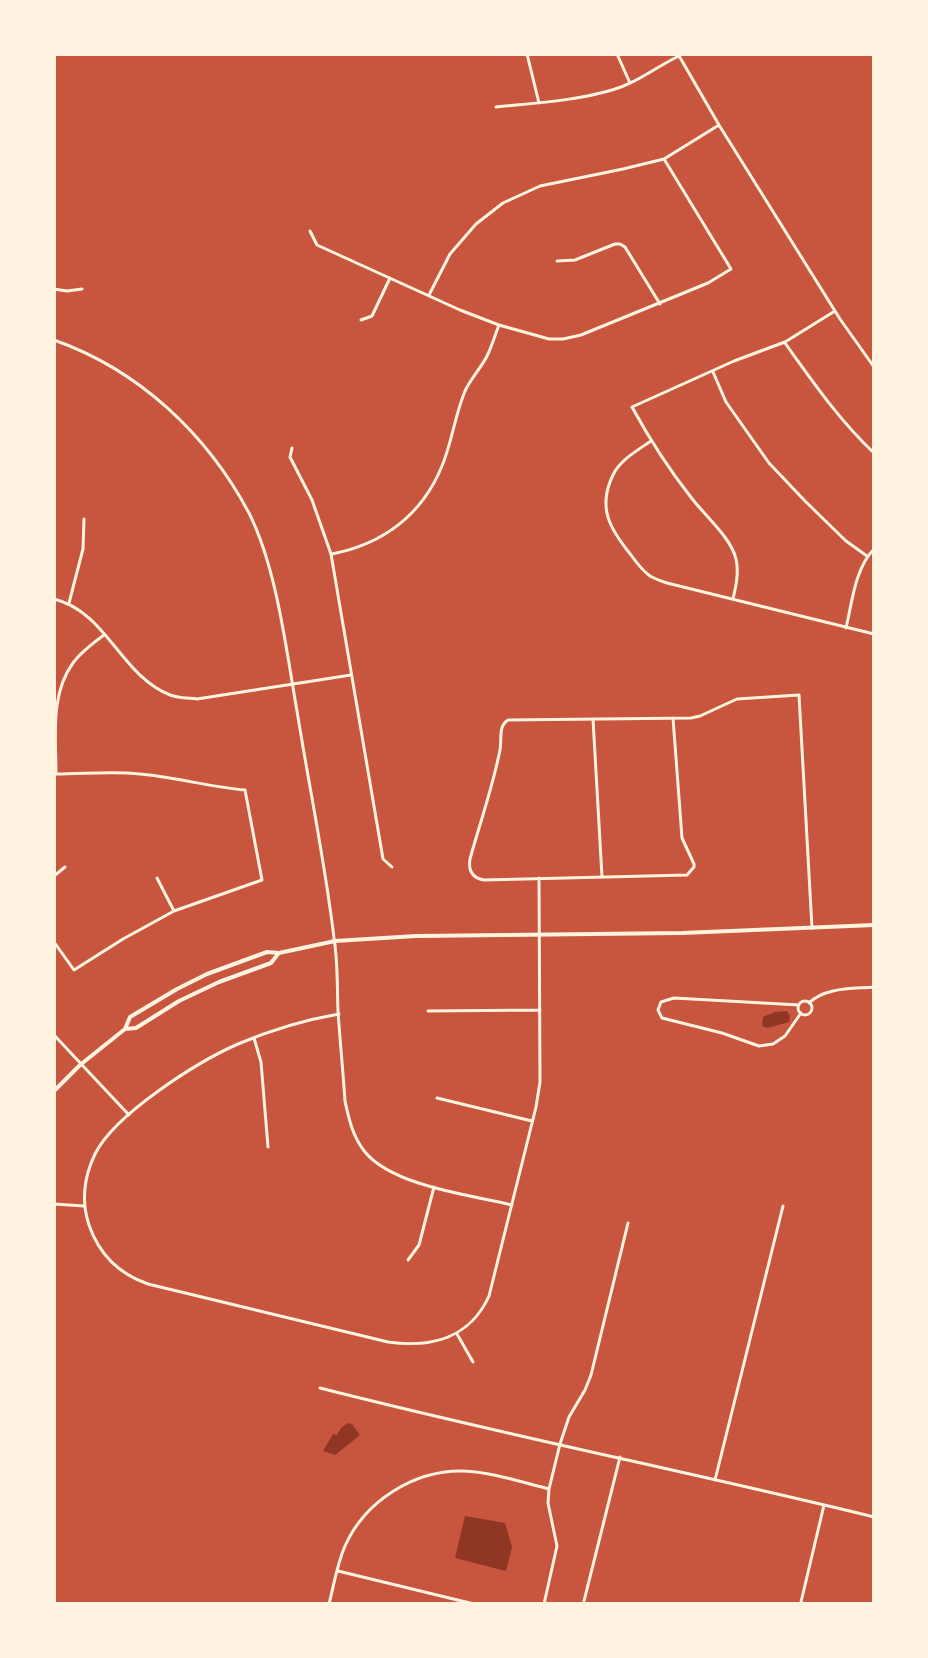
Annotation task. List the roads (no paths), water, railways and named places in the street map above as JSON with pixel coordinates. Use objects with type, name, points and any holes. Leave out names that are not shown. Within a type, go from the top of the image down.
[{"type":"street","points":[[527,54],[539,103]]},
{"type":"street","points":[[617,54],[630,83]]},
{"type":"street","points":[[496,107],[539,103],[613,90],[630,83],[678,55],[835,311],[874,368]]},
{"type":"street","points":[[429,295],[450,254],[476,224],[503,204],[540,186],[664,159],[719,125]]},
{"type":"street","points":[[310,231],[317,245],[460,310],[534,336],[563,339],[581,335],[660,304],[708,283],[731,269],[664,159]]},
{"type":"street","points":[[557,261],[575,260],[620,244],[625,247],[660,304]]},
{"type":"street","points":[[361,320],[372,316],[390,278]]},
{"type":"street","points":[[54,289],[67,291],[82,289]]},
{"type":"street","points":[[733,600],[738,577],[736,558],[731,546],[690,497],[651,441],[632,407],[734,361],[785,342],[835,311]]},
{"type":"street","points":[[331,554],[350,550],[395,529],[427,496],[443,465],[466,388],[487,356],[499,325]]},
{"type":"street","points":[[54,340],[86,353],[132,378],[160,399],[194,433],[220,468],[249,514],[267,562],[293,684],[335,941],[347,1110],[353,1132],[365,1152],[386,1170],[434,1187],[512,1205]]},
{"type":"street","points":[[785,342],[823,396],[853,433],[874,453]]},
{"type":"street","points":[[713,372],[726,402],[769,463],[846,541],[867,556]]},
{"type":"street","points":[[651,441],[629,457],[614,473],[605,507],[609,525],[648,575],[667,583],[874,634]]},
{"type":"street","points":[[292,448],[290,457],[312,500],[331,554],[383,859],[392,867]]},
{"type":"street","points":[[69,603],[83,549],[84,519]]},
{"type":"street","points":[[846,628],[859,576],[867,556],[874,549]]},
{"type":"street","points":[[54,599],[69,603],[94,621],[133,671],[150,685],[172,696],[197,699],[351,675]]},
{"type":"street","points":[[54,942],[74,970],[123,939],[174,912],[262,880],[245,790],[214,788],[186,780],[139,774],[55,774],[56,723],[64,677],[78,657],[104,634]]},
{"type":"street","points":[[673,718],[682,838],[694,864],[687,875],[484,880],[474,876],[469,866],[470,859],[500,749],[502,725],[508,720],[700,716],[737,699],[799,695],[812,928]]},
{"type":"street","points":[[593,719],[602,877]]},
{"type":"street","points":[[54,876],[65,867]]},
{"type":"street","points":[[157,878],[174,912]]},
{"type":"street","points":[[339,1014],[283,1027],[222,1052],[156,1093],[129,1115],[96,1154],[89,1171],[84,1206],[93,1234],[105,1255],[123,1272],[141,1281],[388,1342],[418,1344],[457,1334],[476,1317],[489,1296],[532,1121],[541,1066],[539,879]]},
{"type":"street","points":[[54,1091],[80,1065],[125,1029],[130,1017],[177,989],[232,964],[267,952],[279,953],[335,941],[416,936],[682,933],[874,925]]},
{"type":"street","points":[[125,1029],[136,1028],[179,1001],[219,982],[271,963],[279,953]]},
{"type":"street","points":[[809,1003],[814,998],[831,991],[874,987]]},
{"type":"street","points":[[799,1005],[801,1013],[785,1036],[773,1044],[759,1046],[722,1033],[662,1018],[658,1011],[661,1002],[674,998],[799,1005],[804,1001],[812,1006],[809,1013],[801,1013]]},
{"type":"street","points":[[428,1011],[540,1010]]},
{"type":"street","points":[[54,1035],[129,1115]]},
{"type":"street","points":[[254,1038],[261,1062],[268,1147]]},
{"type":"street","points":[[437,1098],[532,1121]]},
{"type":"street","points":[[408,1260],[419,1245],[434,1187]]},
{"type":"street","points":[[54,1204],[84,1206]]},
{"type":"street","points":[[715,1479],[783,1206]]},
{"type":"street","points":[[544,1604],[557,1546],[548,1503],[549,1489],[569,1417],[591,1376],[628,1223]]},
{"type":"street","points":[[457,1334],[473,1362]]},
{"type":"street","points":[[320,1388],[432,1416],[620,1457],[874,1517]]},
{"type":"street","points":[[584,1601],[620,1457]]},
{"type":"street","points":[[329,1604],[349,1539],[368,1513],[388,1494],[429,1475],[462,1471],[476,1472],[549,1489]]},
{"type":"street","points":[[801,1602],[824,1505]]},
{"type":"street","points":[[338,1570],[474,1604]]}]
